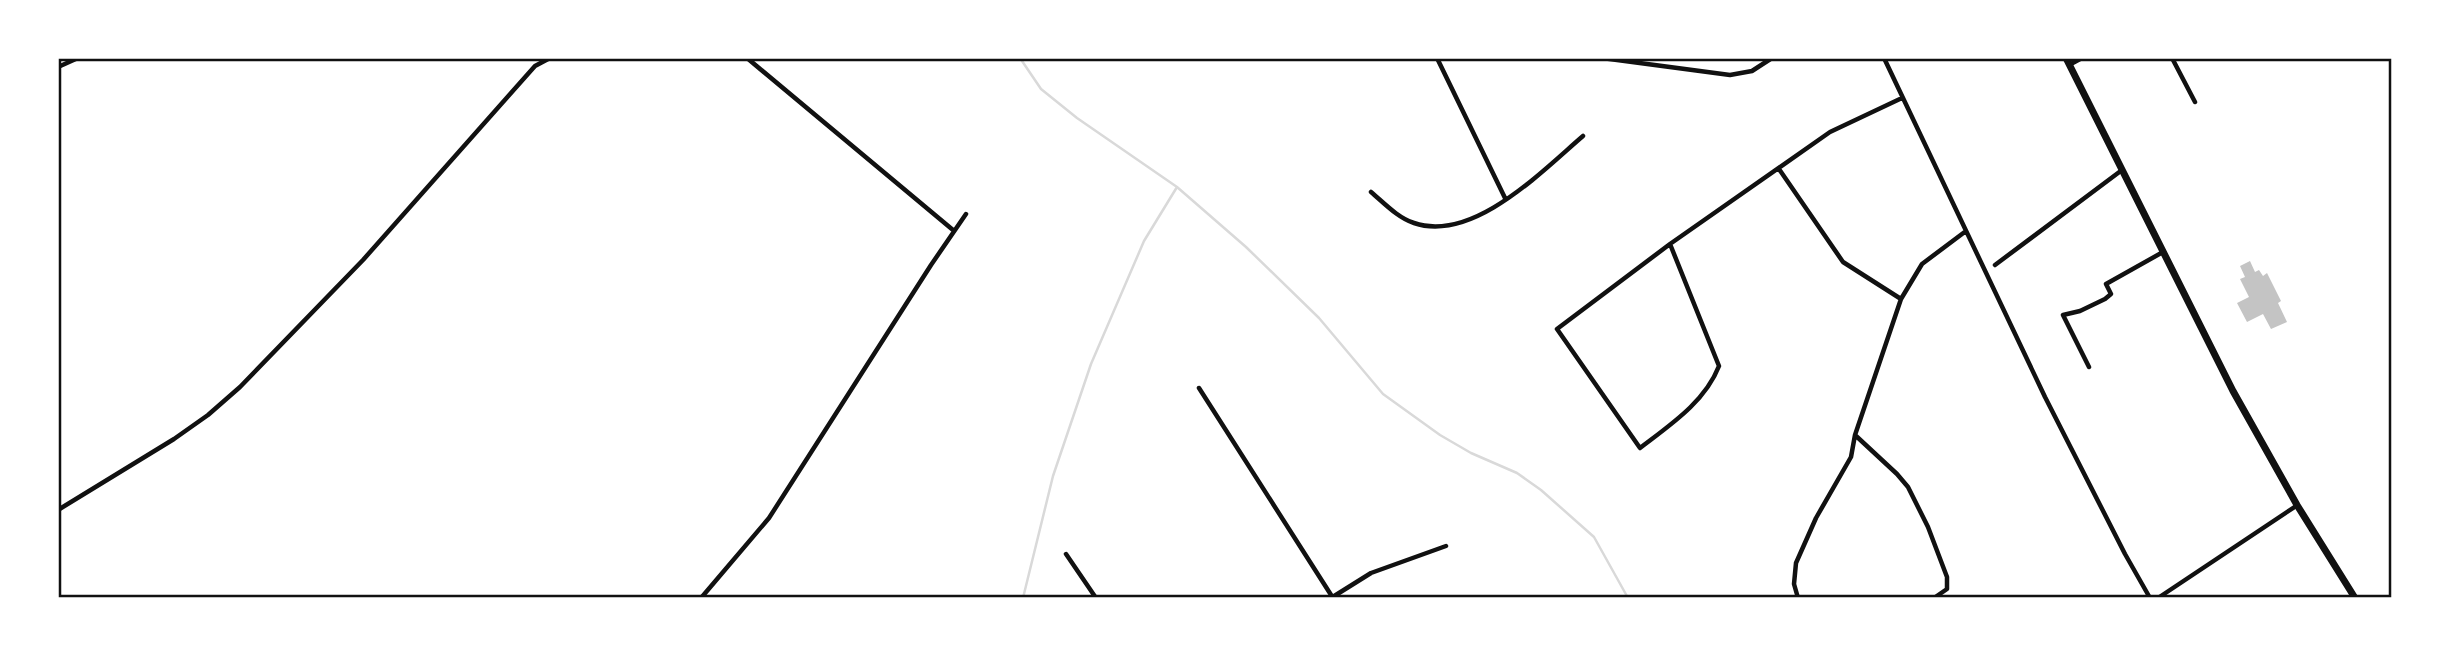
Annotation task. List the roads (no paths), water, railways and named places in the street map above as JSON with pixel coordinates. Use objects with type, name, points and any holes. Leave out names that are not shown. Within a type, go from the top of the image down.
[{"type":"main road","points":[[2068,61],[2233,391],[2297,505],[2355,598]]},
{"type":"street","points":[[58,67],[78,58]]},
{"type":"street","points":[[58,510],[174,439],[208,415],[240,387],[363,260],[535,66],[550,58]]},
{"type":"street","points":[[747,58],[755,60],[953,230]]},
{"type":"street","points":[[1437,58],[1505,198]]},
{"type":"street","points":[[1602,58],[1730,75],[1752,71],[1772,58]]},
{"type":"street","points":[[1884,58],[2052,410],[2150,598]]},
{"type":"street","points":[[2068,61],[2082,58]]},
{"type":"street","points":[[2172,58],[2196,102]]},
{"type":"street","points":[[1670,244],[1718,366],[1714,378],[1682,416],[1640,448],[1557,329],[1670,244],[1840,127],[1902,98]]},
{"type":"street","points":[[1371,192],[1411,222],[1437,228],[1462,223],[1527,184],[1583,136]]},
{"type":"street","points":[[1779,169],[1843,262],[1901,299]]},
{"type":"street","points":[[1995,265],[2122,170]]},
{"type":"street","points":[[701,598],[769,518],[953,230],[966,214]]},
{"type":"street","points":[[1798,598],[1794,584],[1796,563],[1816,518],[1851,457],[1855,435],[1901,299],[1922,264],[1966,231]]},
{"type":"street","points":[[2089,367],[2063,315],[2080,311],[2105,299],[2111,294],[2106,284],[2164,252]]},
{"type":"street","points":[[1199,388],[1332,598],[1371,573],[1447,546]]},
{"type":"street","points":[[1855,435],[1896,474],[1919,506],[1947,577],[1947,589],[1934,598]]},
{"type":"street","points":[[2158,598],[2297,505]]},
{"type":"street","points":[[1066,554],[1096,598]]},
{"type":"waterway","points":[[1020,58],[1041,89],[1077,118],[1177,187],[1246,247],[1319,318],[1383,394],[1440,435],[1471,453],[1517,473],[1541,490],[1594,537],[1628,598]]},
{"type":"waterway","points":[[1023,598],[1053,476],[1091,364],[1144,241],[1177,187]]}]
